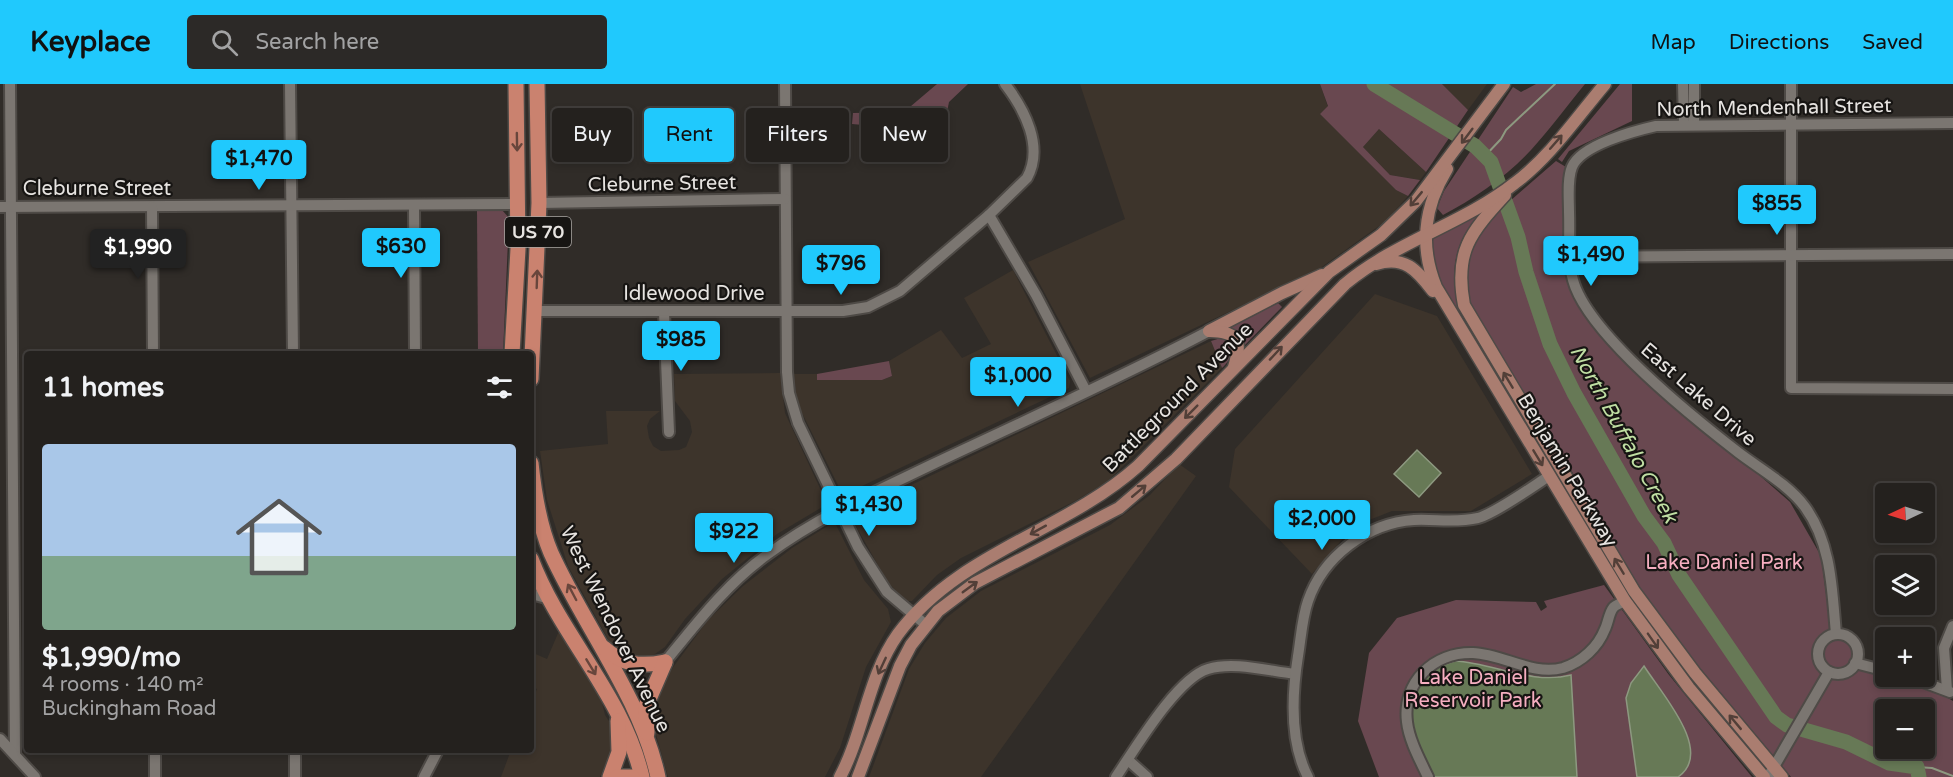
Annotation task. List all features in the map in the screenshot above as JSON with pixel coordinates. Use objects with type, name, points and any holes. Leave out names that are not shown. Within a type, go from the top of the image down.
[{"type":"highway","name":"US 70","points":[[512,351],[517,287],[516,84]]},
{"type":"highway","points":[[528,84],[537,120]]},
{"type":"highway","name":"US 70","points":[[533,351],[539,203],[537,84]]},
{"type":"highway","name":"West Wendover Avenue","points":[[534,486],[550,551],[650,748],[657,773]]},
{"type":"highway","name":"West Wendover Avenue","points":[[534,565],[550,599],[616,709],[630,737],[642,777]]},
{"type":"highway","points":[[599,644],[627,664],[649,665],[665,662]]},
{"type":"highway","points":[[650,748],[645,720],[646,706],[665,662]]},
{"type":"highway","points":[[610,777],[620,741],[616,709]]},
{"type":"highway","points":[[617,777],[632,777]]},
{"type":"main road","name":"Battleground Avenue","points":[[840,777],[854,746],[879,673],[897,636],[923,604],[968,570],[1104,495],[1138,466],[1329,272],[1395,222],[1453,154],[1504,84]]},
{"type":"main road","points":[[1494,202],[1539,162],[1605,84]]},
{"type":"main road","name":"Benjamin Parkway","points":[[1453,154],[1430,205],[1425,233],[1430,273],[1447,309],[1625,601],[1689,688],[1771,769],[1782,777]]},
{"type":"main road","name":"Battleground Avenue","points":[[858,777],[900,666],[938,611],[975,583],[1094,522],[1128,500],[1176,459],[1287,340],[1364,268],[1425,233],[1494,202]]},
{"type":"main road","name":"Benjamin Parkway","points":[[1494,202],[1474,231],[1460,264],[1464,305],[1634,591],[1695,674],[1771,769]]},
{"type":"main road","points":[[1364,268],[1390,261],[1405,262],[1420,274],[1447,309]]},
{"type":"main road","points":[[1209,331],[1281,293],[1329,272]]},
{"type":"main road","points":[[1209,331],[1232,334],[1236,339],[1239,350],[1232,370]]},
{"type":"street","points":[[10,84],[6,207],[15,754]]},
{"type":"street","points":[[290,84],[292,351]]},
{"type":"street","points":[[785,84],[788,382],[792,408],[875,576],[913,616],[926,626]]},
{"type":"street","name":"Idlewood Drive","points":[[536,311],[857,309],[888,299],[910,284],[1021,186],[1035,161],[1030,130],[1021,109],[1005,84]]},
{"type":"street","points":[[1683,84],[1689,124]]},
{"type":"street","points":[[1689,124],[1694,84]]},
{"type":"street","points":[[1791,84],[1791,388],[1953,389]]},
{"type":"street","name":"North Mendenhall Street","points":[[1572,167],[1586,152],[1620,136],[1656,126],[1953,123]]},
{"type":"street","name":"East Lake Drive","points":[[1572,167],[1569,206],[1570,257],[1573,281],[1580,298],[1630,360],[1689,412],[1804,505],[1819,531],[1825,548],[1836,634]]},
{"type":"street","name":"Cleburne Street","points":[[539,203],[785,199]]},
{"type":"street","name":"Cleburne Street","points":[[6,207],[518,204]]},
{"type":"street","points":[[414,205],[415,351]]},
{"type":"street","points":[[152,207],[153,351]]},
{"type":"street","points":[[989,215],[1036,295],[1086,391]]},
{"type":"street","points":[[1570,257],[1953,254]]},
{"type":"street","points":[[664,312],[669,432]]},
{"type":"street","points":[[665,662],[729,587],[802,530],[840,509],[1209,331]]},
{"type":"street","points":[[1308,777],[1294,725],[1295,674],[1307,603],[1318,578],[1343,548],[1375,529],[1403,522],[1460,521],[1481,517],[1549,476]]},
{"type":"street","points":[[534,595],[550,599]]},
{"type":"street","points":[[1428,777],[1407,724],[1406,705],[1412,686],[1422,671],[1454,655],[1474,653],[1541,669],[1562,668],[1579,660],[1599,642],[1613,607],[1625,601]]},
{"type":"street","points":[[1935,686],[1950,692],[1944,648],[1953,626]]},
{"type":"street","points":[[1836,634],[1852,640],[1858,651],[1856,663],[1847,671],[1829,672],[1821,663],[1819,650],[1824,639],[1836,634]]},
{"type":"street","points":[[1856,663],[1875,668]]},
{"type":"street","points":[[1116,777],[1180,687],[1194,674],[1209,668],[1226,667],[1295,674]]},
{"type":"street","points":[[1771,769],[1829,672]]},
{"type":"street","points":[[0,739],[35,777]]},
{"type":"street","points":[[155,753],[155,777]]},
{"type":"street","points":[[295,753],[295,777]]},
{"type":"street","points":[[424,777],[436,753]]},
{"type":"street","points":[[1128,760],[1147,777]]},
{"type":"shaded area","points":[[1080,84],[1320,84],[1328,107],[1320,114],[1396,190],[1408,196],[1386,221],[1319,269],[1090,378],[1028,262],[1125,219]]},
{"type":"shaded area","points":[[1442,84],[1487,84],[1468,110]]},
{"type":"shaded area","points":[[1379,129],[1426,172],[1420,180],[1390,175],[1363,147]]},
{"type":"shaded area","points":[[1013,270],[1070,381],[1069,388],[843,495],[797,403],[794,374],[817,374],[817,380],[882,380],[892,376],[889,361],[941,330],[962,358],[991,344],[964,298]]},
{"type":"shaded area","points":[[1375,294],[1437,316],[1532,474],[1471,511],[1392,511],[1354,526],[1312,574],[1229,487],[1235,449]]},
{"type":"shaded area","points":[[1211,341],[1222,368],[1107,482],[1075,501],[961,558],[937,575],[912,601],[905,601],[887,581],[853,521],[853,513]]},
{"type":"shaded area","points":[[780,373],[785,413],[825,499],[824,506],[777,534],[722,579],[685,619],[665,647],[652,656],[633,658],[615,648],[568,566],[547,500],[540,451],[608,444],[606,411],[660,411],[650,419],[647,426],[649,438],[653,446],[661,451],[679,450],[686,447],[692,432],[690,421],[675,401],[674,374]]},
{"type":"shaded area","points":[[1417,450],[1441,473],[1419,497],[1394,474]]},
{"type":"shaded area","points":[[1179,464],[1196,476],[981,777],[869,777],[909,669],[925,643],[946,618],[981,591],[1110,525],[1150,495]]},
{"type":"shaded area","points":[[831,524],[836,525],[864,580],[888,609],[891,622],[866,667],[840,748],[825,777],[668,777],[650,713],[665,678],[708,620],[743,586],[792,548]]},
{"type":"shaded area","points":[[559,631],[601,699],[605,715],[613,727],[611,751],[600,777],[501,777],[510,753],[534,753],[534,696],[537,689],[534,688],[534,653],[547,659]]},
{"type":"shaded area","points":[[1455,661],[1541,677],[1571,675],[1577,777],[1434,777],[1417,744],[1412,710],[1415,694],[1423,681],[1436,669]]},
{"type":"shaded area","points":[[1644,666],[1672,706],[1688,738],[1691,753],[1688,766],[1678,777],[1637,777],[1626,698],[1631,683]]},
{"type":"green space","points":[[937,84],[968,84],[949,102],[948,108],[909,108]]},
{"type":"green space","points":[[1320,84],[1442,84],[1468,110],[1426,172],[1379,129],[1363,147],[1390,175],[1420,180],[1408,196],[1396,190],[1320,114],[1328,106]]},
{"type":"green space","points":[[1536,84],[1585,84],[1517,164],[1481,192],[1443,215],[1437,208],[1444,191],[1513,87],[1521,92]]},
{"type":"green space","points":[[1620,84],[1632,84],[1632,121],[1569,151],[1562,162],[1558,159]]},
{"type":"green space","points":[[853,113],[861,113],[861,125],[852,124]]},
{"type":"green space","name":"Lake Daniel Park","points":[[1556,161],[1566,167],[1564,189],[1569,278],[1619,353],[1790,502],[1821,556],[1831,632],[1850,643],[1854,651],[1853,663],[1875,669],[1875,687],[1927,687],[1953,701],[1953,777],[1791,777],[1654,613],[1571,470],[1469,304],[1465,265],[1479,228]]},
{"type":"green space","points":[[477,210],[502,210],[509,218],[503,351],[478,351]]},
{"type":"green space","points":[[1482,212],[1465,234],[1456,258],[1454,271],[1460,312],[1457,313],[1438,278],[1430,240]]},
{"type":"green space","points":[[1278,303],[1282,307],[1245,345],[1229,328]]},
{"type":"green space","points":[[1221,338],[1231,343],[1232,347],[1231,356],[1222,368],[1211,341]]},
{"type":"green space","points":[[889,361],[892,376],[882,380],[817,380],[817,374]]},
{"type":"green space","name":"Lake Daniel Reservoir Park","points":[[1604,585],[1669,675],[1752,777],[1379,777],[1358,721],[1369,653],[1397,618],[1456,600],[1536,602],[1541,611],[1547,607],[1544,601]]},
{"type":"waterway","name":"North Buffalo Creek","points":[[1374,84],[1475,146],[1491,162],[1518,237],[1526,272],[1550,344],[1574,393],[1644,516],[1664,543],[1679,575],[1776,717],[1787,725],[1846,742],[1889,763],[1917,767],[1919,777]]},
{"type":"waterway","points":[[1484,157],[1501,139],[1506,130],[1555,84]]},
{"type":"waterway","points":[[1917,767],[1932,768],[1953,776]]}]
